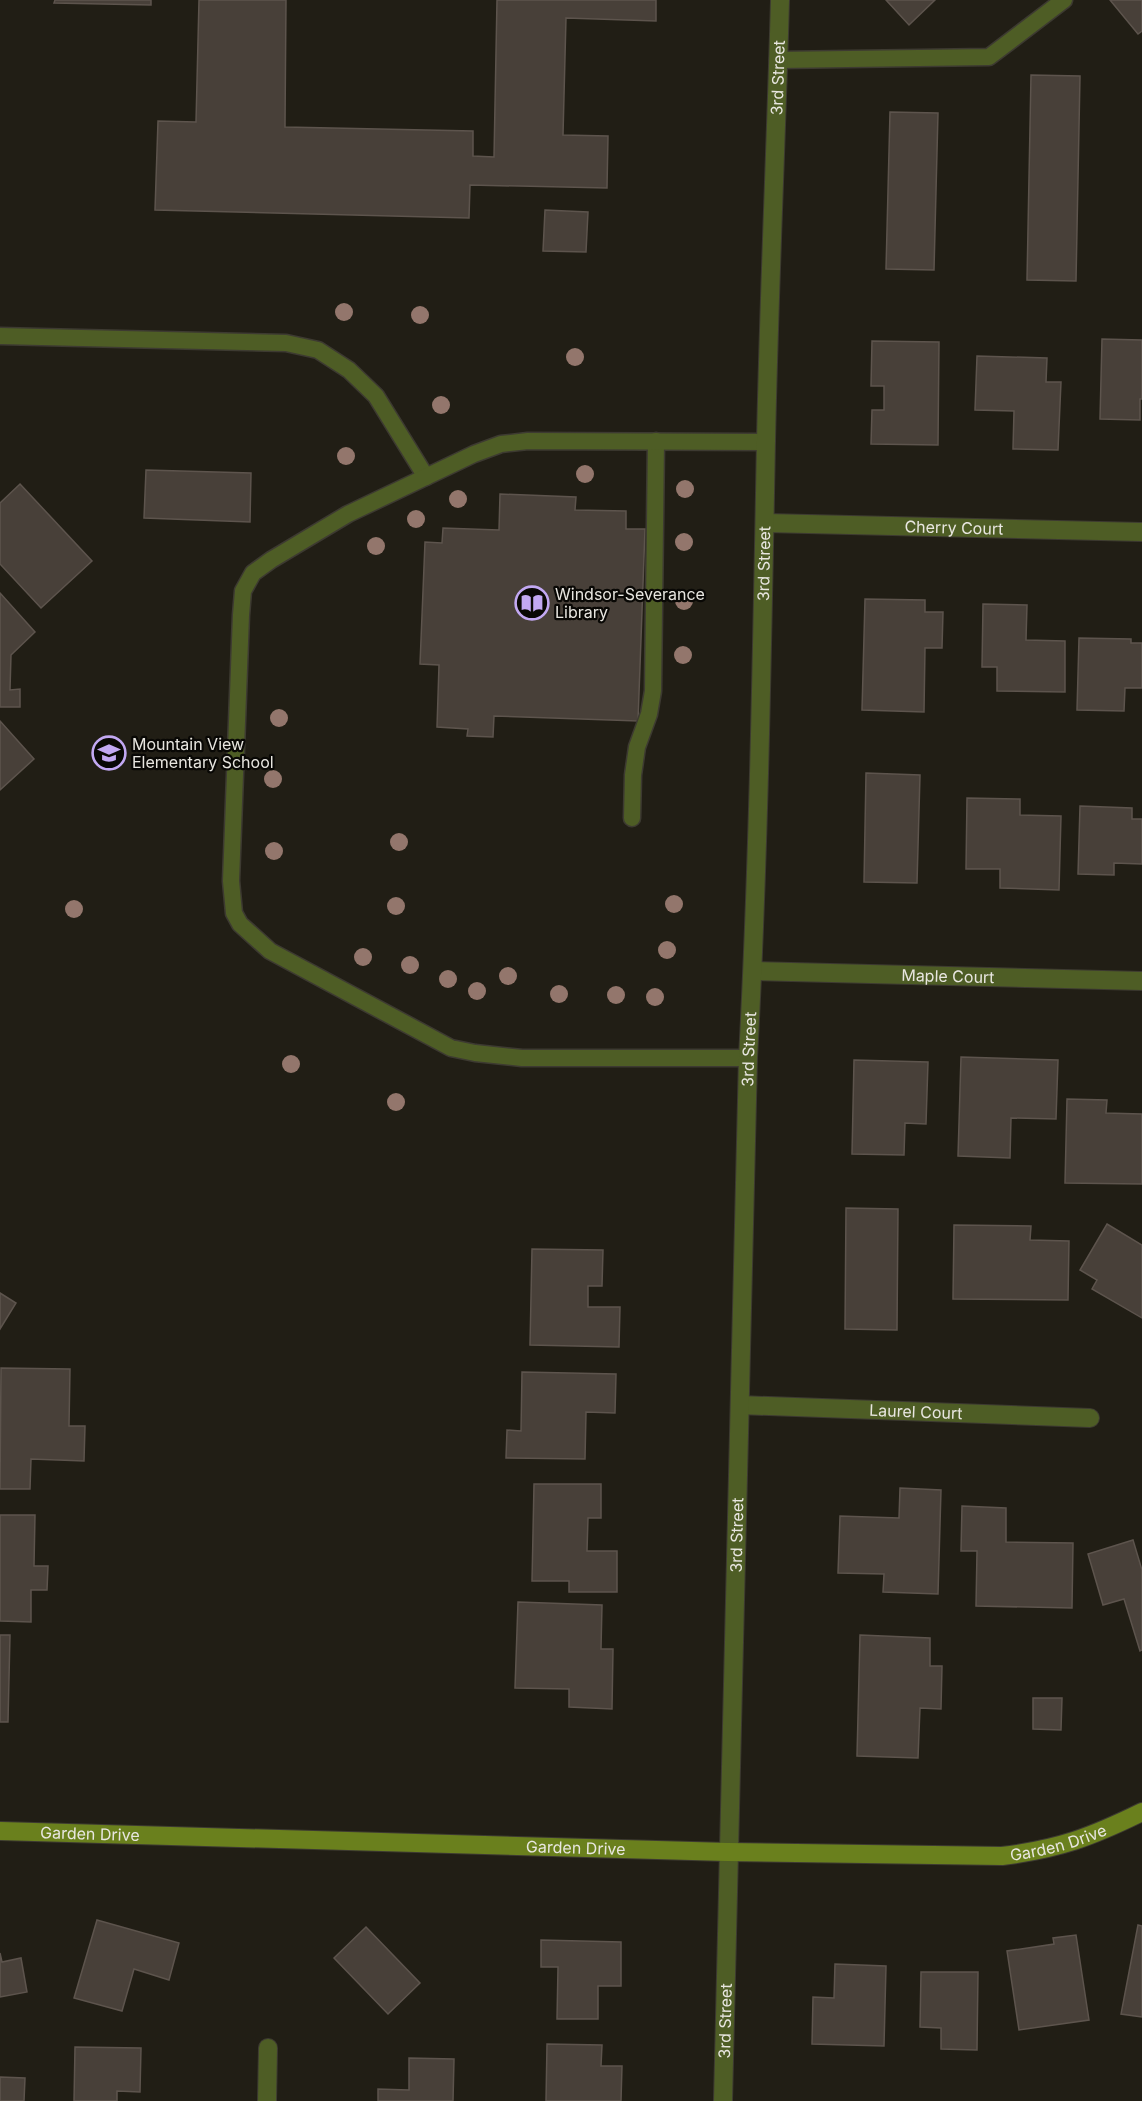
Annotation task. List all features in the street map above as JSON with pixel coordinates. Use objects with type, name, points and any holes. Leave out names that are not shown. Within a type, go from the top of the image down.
[{"type":"street","name":"3rd Street","points":[[723,2101],[748,1058],[753,971],[780,0]]},
{"type":"street","name":"Cherry Court","points":[[766,523],[1142,532]]},
{"type":"street","name":"Maple Court","points":[[753,971],[1142,981]]},
{"type":"street","name":"Laurel Court","points":[[740,1405],[1090,1418]]},
{"type":"street","name":"Garden Drive","points":[[0,1831],[728,1852],[1002,1856],[1036,1852],[1072,1843],[1142,1812]]},
{"type":"street","points":[[267,2101],[268,2048]]},
{"type":"lane","points":[[778,60],[989,57],[1064,0]]},
{"type":"lane","points":[[0,336],[286,343],[318,350],[349,370],[376,396],[426,477]]},
{"type":"lane","points":[[748,1058],[522,1058],[452,1048],[270,951],[240,924],[234,913],[231,881],[243,591],[253,573],[348,514],[474,454],[501,444],[528,441],[766,442]]},
{"type":"lane","points":[[633,818],[633,775],[637,747],[649,714],[653,692],[656,441]]},
{"type":"building","points":[[55,0],[151,0],[151,5],[54,3]]},
{"type":"building","points":[[199,0],[286,0],[285,127],[473,131],[473,156],[494,157],[497,0],[656,0],[656,21],[566,18],[563,135],[608,136],[607,188],[470,185],[469,218],[155,210],[158,121],[196,122]]},
{"type":"building","points":[[886,0],[935,0],[909,25]]},
{"type":"building","points":[[1110,0],[1142,0],[1142,31],[1138,34]]},
{"type":"building","points":[[1031,75],[1080,76],[1076,281],[1027,280]]},
{"type":"building","points":[[890,112],[938,113],[934,270],[886,269]]},
{"type":"building","points":[[545,210],[588,212],[586,252],[543,251]]},
{"type":"building","points":[[1102,339],[1142,340],[1140,420],[1100,419]]},
{"type":"building","points":[[872,341],[939,342],[938,445],[871,444],[872,410],[884,410],[884,386],[871,386]]},
{"type":"building","points":[[977,356],[1047,358],[1046,382],[1061,382],[1058,450],[1013,449],[1014,411],[975,410]]},
{"type":"building","points":[[146,470],[251,473],[250,522],[144,518]]},
{"type":"building","points":[[20,484],[92,561],[41,608],[0,564],[0,503]]},
{"type":"building","name":"Windsor-Severance Library","points":[[500,494],[576,497],[575,510],[626,511],[626,529],[645,529],[638,721],[494,716],[493,737],[467,736],[468,729],[437,727],[439,665],[420,664],[425,542],[442,543],[443,528],[499,530]]},
{"type":"building","points":[[0,593],[35,632],[11,655],[10,690],[20,689],[20,707],[0,707]]},
{"type":"building","points":[[865,599],[925,600],[925,612],[943,612],[942,648],[925,648],[924,712],[862,710]]},
{"type":"building","points":[[983,604],[1027,605],[1026,640],[1065,641],[1065,692],[997,691],[997,667],[982,667]]},
{"type":"building","points":[[1079,638],[1131,639],[1131,643],[1142,643],[1142,688],[1125,688],[1124,711],[1077,710]]},
{"type":"building","points":[[0,721],[34,759],[0,790]]},
{"type":"building","points":[[866,773],[920,775],[917,883],[864,882]]},
{"type":"building","points":[[967,798],[1020,799],[1020,815],[1061,816],[1059,890],[1000,888],[1000,869],[966,869]]},
{"type":"building","points":[[1080,806],[1132,808],[1132,819],[1142,819],[1142,864],[1114,863],[1114,875],[1078,874]]},
{"type":"building","points":[[961,1057],[1058,1060],[1056,1119],[1011,1118],[1010,1158],[958,1156]]},
{"type":"building","points":[[854,1060],[928,1062],[926,1124],[905,1123],[904,1155],[852,1154]]},
{"type":"building","points":[[1067,1099],[1107,1100],[1106,1113],[1142,1114],[1142,1184],[1065,1183]]},
{"type":"building","points":[[846,1208],[898,1209],[897,1330],[845,1329]]},
{"type":"building","points":[[1107,1224],[1142,1245],[1142,1318],[1092,1289],[1097,1280],[1080,1270]]},
{"type":"building","points":[[954,1225],[1031,1226],[1030,1240],[1069,1241],[1068,1300],[953,1299]]},
{"type":"building","points":[[532,1249],[603,1250],[602,1286],[588,1286],[588,1307],[620,1307],[619,1347],[530,1345]]},
{"type":"building","points":[[0,1293],[16,1303],[0,1329]]},
{"type":"building","points":[[1,1368],[70,1369],[69,1426],[85,1426],[84,1461],[31,1459],[30,1489],[0,1489]]},
{"type":"building","points":[[522,1372],[616,1374],[615,1413],[586,1412],[585,1459],[506,1458],[507,1430],[521,1431]]},
{"type":"building","points":[[534,1484],[601,1484],[601,1518],[588,1518],[587,1551],[617,1551],[617,1592],[569,1592],[569,1581],[532,1581]]},
{"type":"building","points":[[900,1488],[941,1490],[938,1594],[883,1592],[884,1574],[838,1573],[840,1516],[899,1518]]},
{"type":"building","points":[[962,1506],[1006,1508],[1006,1542],[1073,1543],[1072,1608],[976,1606],[977,1551],[961,1551]]},
{"type":"building","points":[[0,1515],[35,1515],[34,1566],[48,1566],[47,1590],[31,1590],[31,1622],[0,1621]]},
{"type":"building","points":[[1133,1540],[1142,1570],[1142,1650],[1140,1651],[1124,1599],[1103,1605],[1088,1554]]},
{"type":"building","points":[[518,1602],[602,1605],[601,1649],[613,1649],[612,1709],[569,1707],[569,1689],[515,1688]]},
{"type":"building","points":[[0,1635],[10,1635],[8,1722],[0,1722]]},
{"type":"building","points":[[860,1635],[930,1638],[930,1666],[942,1666],[941,1709],[920,1708],[918,1758],[857,1756]]},
{"type":"building","points":[[1033,1698],[1062,1698],[1061,1730],[1033,1729]]},
{"type":"building","points":[[97,1920],[179,1943],[169,1980],[134,1969],[122,2011],[74,1998]]},
{"type":"building","points":[[1138,1925],[1142,1926],[1142,2017],[1121,2014]]},
{"type":"building","points":[[366,1927],[420,1983],[388,2014],[334,1958]]},
{"type":"building","points":[[1076,1935],[1089,2020],[1019,2030],[1007,1951],[1054,1944],[1053,1938]]},
{"type":"building","points":[[541,1940],[621,1942],[621,1986],[598,1986],[598,2019],[557,2019],[558,1967],[541,1967]]},
{"type":"building","points":[[0,1953],[2,1962],[21,1958],[27,1992],[0,1997]]},
{"type":"building","points":[[835,1964],[886,1966],[884,2046],[812,2044],[813,1997],[834,1998]]},
{"type":"building","points":[[921,1972],[978,1972],[977,2050],[941,2049],[941,2028],[920,2027]]},
{"type":"building","points":[[547,2044],[602,2045],[601,2066],[622,2066],[621,2101],[546,2101]]},
{"type":"building","points":[[75,2047],[141,2048],[140,2092],[117,2091],[117,2101],[74,2101]]},
{"type":"building","points":[[409,2058],[454,2059],[453,2101],[378,2101],[378,2089],[409,2090]]},
{"type":"building","points":[[0,2077],[25,2078],[24,2101],[0,2101]]},
{"type":"place","name":"Windsor-Severance Library","points":[[532,603]]},
{"type":"place","name":"Mountain View Elementary School","points":[[109,753]]}]
